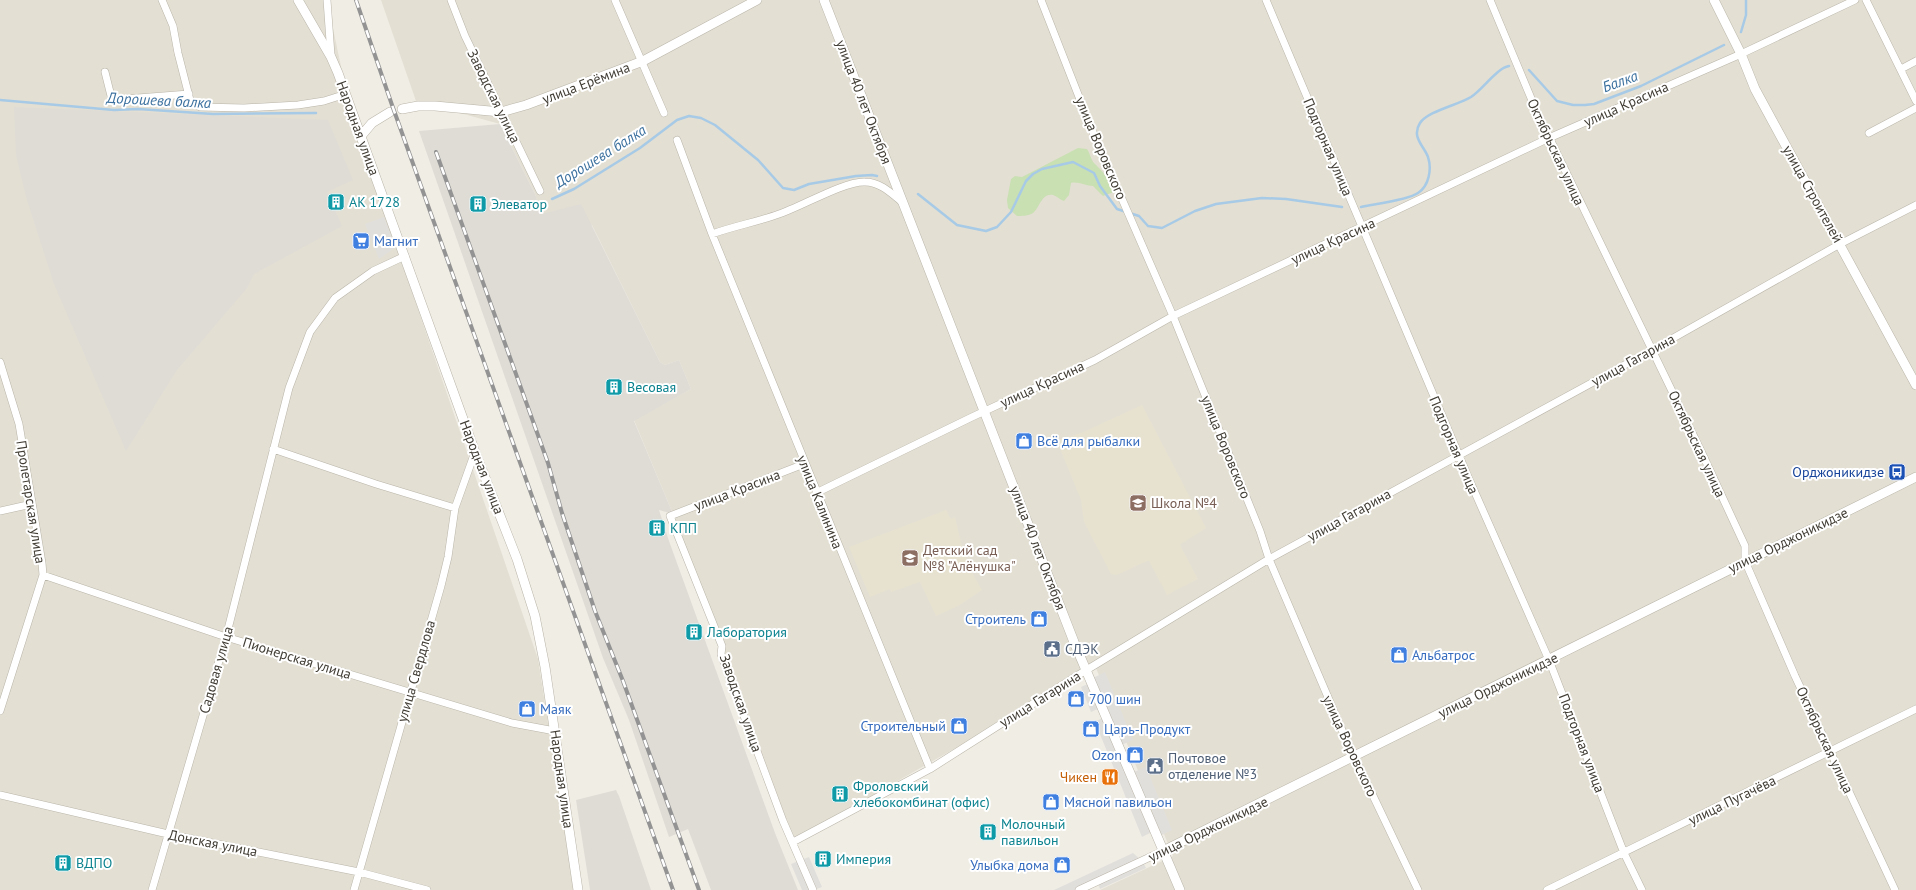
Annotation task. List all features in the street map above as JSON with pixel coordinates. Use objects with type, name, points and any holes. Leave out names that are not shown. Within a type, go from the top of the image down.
[{"type":"street","points":[[162,0],[173,26],[190,100],[200,107],[244,108],[298,105],[324,101],[346,94]]},
{"type":"street","name":"Народная улица","points":[[298,0],[331,57],[346,94],[475,452],[517,559],[535,616],[555,731],[578,890]]},
{"type":"street","name":"Народная улица","points":[[327,0],[331,57]]},
{"type":"street","name":"Заводская улица","points":[[451,0],[465,36],[540,191]]},
{"type":"street","points":[[615,0],[664,113]]},
{"type":"street","name":"улица Ерёмина","points":[[402,109],[418,106],[435,106],[501,112],[526,105],[642,61],[757,0]]},
{"type":"street","name":"улица 40 лет Октября","points":[[824,0],[1086,670],[1180,890]]},
{"type":"street","name":"улица Воровского","points":[[1042,0],[1092,130],[1173,316],[1260,530],[1269,559],[1354,757],[1418,890]]},
{"type":"street","name":"Подгорная улица","points":[[1266,0],[1459,455],[1549,660],[1624,853],[1642,890]]},
{"type":"street","name":"Октябрьская улица","points":[[1490,0],[1549,138],[1652,350],[1744,546],[1745,561],[1830,751],[1895,890]]},
{"type":"street","name":"улица Строителей","points":[[1714,0],[1741,54],[1755,89],[1916,385]]},
{"type":"street","name":"улица Красина","points":[[816,493],[984,411],[1095,360],[1173,316],[1362,228],[1549,138],[1741,54],[1855,0]]},
{"type":"street","points":[[1866,0],[1916,101]]},
{"type":"street","points":[[1901,69],[1916,61]]},
{"type":"street","points":[[105,72],[112,100],[189,94]]},
{"type":"street","points":[[1869,133],[1916,108]]},
{"type":"street","points":[[361,136],[372,123],[390,112]]},
{"type":"street","name":"улица Калинина","points":[[677,140],[712,234],[804,464],[930,769]]},
{"type":"street","name":"улица 40 лет Октября","points":[[712,234],[780,214],[851,184],[865,182],[876,184],[886,189],[904,204]]},
{"type":"street","name":"улица Гагарина","points":[[792,842],[930,769],[1086,670],[1269,559],[1652,350],[1840,244],[1916,206]]},
{"type":"street","name":"Садовая улица","points":[[152,890],[226,637],[289,388],[310,332],[335,298],[373,271],[405,256]]},
{"type":"street","name":"Пролетарская улица","points":[[0,362],[18,424],[43,575],[0,711]]},
{"type":"street","points":[[273,449],[376,484],[455,508]]},
{"type":"street","name":"улица Свердлова","points":[[354,890],[443,579],[448,557],[455,508],[475,452]]},
{"type":"street","name":"улица Красина","points":[[670,516],[804,464]]},
{"type":"street","name":"улица Орджоникидзе","points":[[1079,890],[1163,851],[1354,757],[1916,477]]},
{"type":"street","points":[[0,511],[32,504]]},
{"type":"street","name":"Заводская улица","points":[[670,516],[722,646],[721,654],[783,821],[813,890]]},
{"type":"street","name":"Пионерская улица","points":[[43,575],[226,637],[512,723],[555,731]]},
{"type":"street","name":"улица Пугачёва","points":[[1547,890],[1916,709]]},
{"type":"street","name":"Донская улица","points":[[0,795],[168,834],[359,872],[427,890]]},
{"type":"shaded area","points":[[0,0],[327,0],[351,114],[538,659],[574,890],[0,890]]},
{"type":"shaded area","points":[[381,0],[1916,0],[1916,890],[1100,890],[1173,856],[1096,668],[794,840],[673,514],[634,420],[691,389],[679,360],[665,365],[660,362],[592,225],[591,227],[542,215],[535,194],[500,124],[416,101]]},
{"type":"shaded area","name":"АК 1728","points":[[14,107],[328,120],[353,180],[327,192],[342,226],[254,274],[247,288],[177,370],[126,451],[54,284],[26,197],[16,155]]},
{"type":"shaded area","points":[[500,124],[535,194],[542,214],[581,204],[660,362],[665,365],[679,360],[691,389],[634,421],[673,514],[659,510],[669,541],[775,833],[798,890],[711,890],[688,829],[669,837],[629,720],[603,658],[419,131]]},
{"type":"shaded area","points":[[384,217],[396,247],[379,259],[365,224]]},
{"type":"shaded area","name":"Школа №4","points":[[1142,405],[1206,528],[1180,545],[1198,579],[1167,595],[1149,561],[1117,575],[1111,574],[1084,522],[1081,500],[1057,441],[1083,432]]},
{"type":"shaded area","name":"Детский сад №8 \"Алёнушка\"","points":[[946,510],[951,519],[955,517],[961,543],[970,569],[982,590],[958,606],[936,616],[920,582],[891,592],[890,589],[870,597],[849,547]]},
{"type":"shaded area","points":[[1105,672],[1133,740],[1119,746],[1091,679]]},
{"type":"shaded area","points":[[1090,683],[1100,708],[1091,712],[1081,687]]},
{"type":"shaded area","points":[[1104,717],[1152,832],[1142,837],[1095,722]]},
{"type":"shaded area","points":[[1146,767],[1172,830],[1158,837],[1131,773]]},
{"type":"shaded area","points":[[616,790],[651,890],[590,890],[576,800]]},
{"type":"shaded area","points":[[1133,853],[1141,860],[1076,890],[1054,890]]},
{"type":"shaded area","points":[[809,857],[822,887],[814,890],[802,890],[791,864]]},
{"type":"shaded area","points":[[1143,862],[1146,868],[1100,889],[1098,883]]},
{"type":"green space","points":[[1078,148],[1087,149],[1093,162],[1108,179],[1114,192],[1103,196],[1093,186],[1071,183],[1069,195],[1064,201],[1053,195],[1046,196],[1033,213],[1025,216],[1017,216],[1008,208],[1007,200],[1011,179],[1015,176],[1022,177]]},
{"type":"waterway","name":"Балка","points":[[1741,32],[1746,15],[1746,0]]},
{"type":"waterway","name":"Балка","points":[[1529,70],[1557,101],[1573,105],[1594,104],[1641,86],[1724,45]]},
{"type":"waterway","name":"Дорошева балка","points":[[1361,207],[1407,198],[1422,190],[1429,177],[1430,167],[1428,157],[1419,141],[1417,133],[1420,123],[1430,115],[1471,97],[1495,75],[1509,66]]},
{"type":"waterway","name":"Дорошева балка","points":[[0,100],[114,110],[138,109],[213,114],[316,113]]},
{"type":"waterway","name":"Дорошева балка","points":[[552,199],[574,189],[640,148],[677,120],[689,116],[701,118],[715,125],[758,160],[783,188],[794,190],[809,184],[856,176],[877,176]]},
{"type":"waterway","name":"Дорошева балка","points":[[918,194],[957,225],[986,231],[997,227],[1011,212],[1026,181],[1033,174],[1042,169],[1073,162],[1094,173],[1100,186],[1117,209],[1139,216],[1148,226],[1162,228],[1195,211],[1216,204],[1262,198],[1286,199],[1342,207]]},
{"type":"railway","points":[[356,0],[392,105],[673,890]]},
{"type":"railway","points":[[436,152],[548,463],[562,513],[595,611],[623,681],[699,890]]},
{"type":"place","name":"АК 1728","points":[[336,202]]},
{"type":"place","name":"Элеватор","points":[[478,204]]},
{"type":"place","name":"Магнит","points":[[361,241]]},
{"type":"place","name":"Весовая","points":[[614,387]]},
{"type":"place","name":"Всё для рыбалки","points":[[1024,441]]},
{"type":"place","name":"Орджоникидзе","points":[[1897,472]]},
{"type":"place","name":"Школа №4","points":[[1138,503]]},
{"type":"place","name":"КПП","points":[[657,528]]},
{"type":"place","name":"Детский сад №8 \"Алёнушка\"","points":[[910,558]]},
{"type":"place","name":"Строитель","points":[[1039,619]]},
{"type":"place","name":"Лаборатория","points":[[694,632]]},
{"type":"place","name":"СДЭК","points":[[1052,649]]},
{"type":"place","name":"Альбатрос","points":[[1399,655]]},
{"type":"place","name":"700 шин","points":[[1076,699]]},
{"type":"place","name":"Маяк","points":[[527,709]]},
{"type":"place","name":"Строительный","points":[[959,726]]},
{"type":"place","name":"Царь-Продукт","points":[[1091,729]]},
{"type":"place","name":"Ozon","points":[[1135,755]]},
{"type":"place","name":"Почтовое отделение №3","points":[[1155,766]]},
{"type":"place","name":"Чикен","points":[[1110,777]]},
{"type":"place","name":"Фроловский хлебокомбинат (офис)","points":[[840,794]]},
{"type":"place","name":"Мясной павильон","points":[[1051,802]]},
{"type":"place","name":"Молочный павильон","points":[[988,832]]},
{"type":"place","name":"Империя","points":[[823,859]]},
{"type":"place","name":"ВДПО","points":[[63,863]]},
{"type":"place","name":"Улыбка дома","points":[[1062,865]]}]
